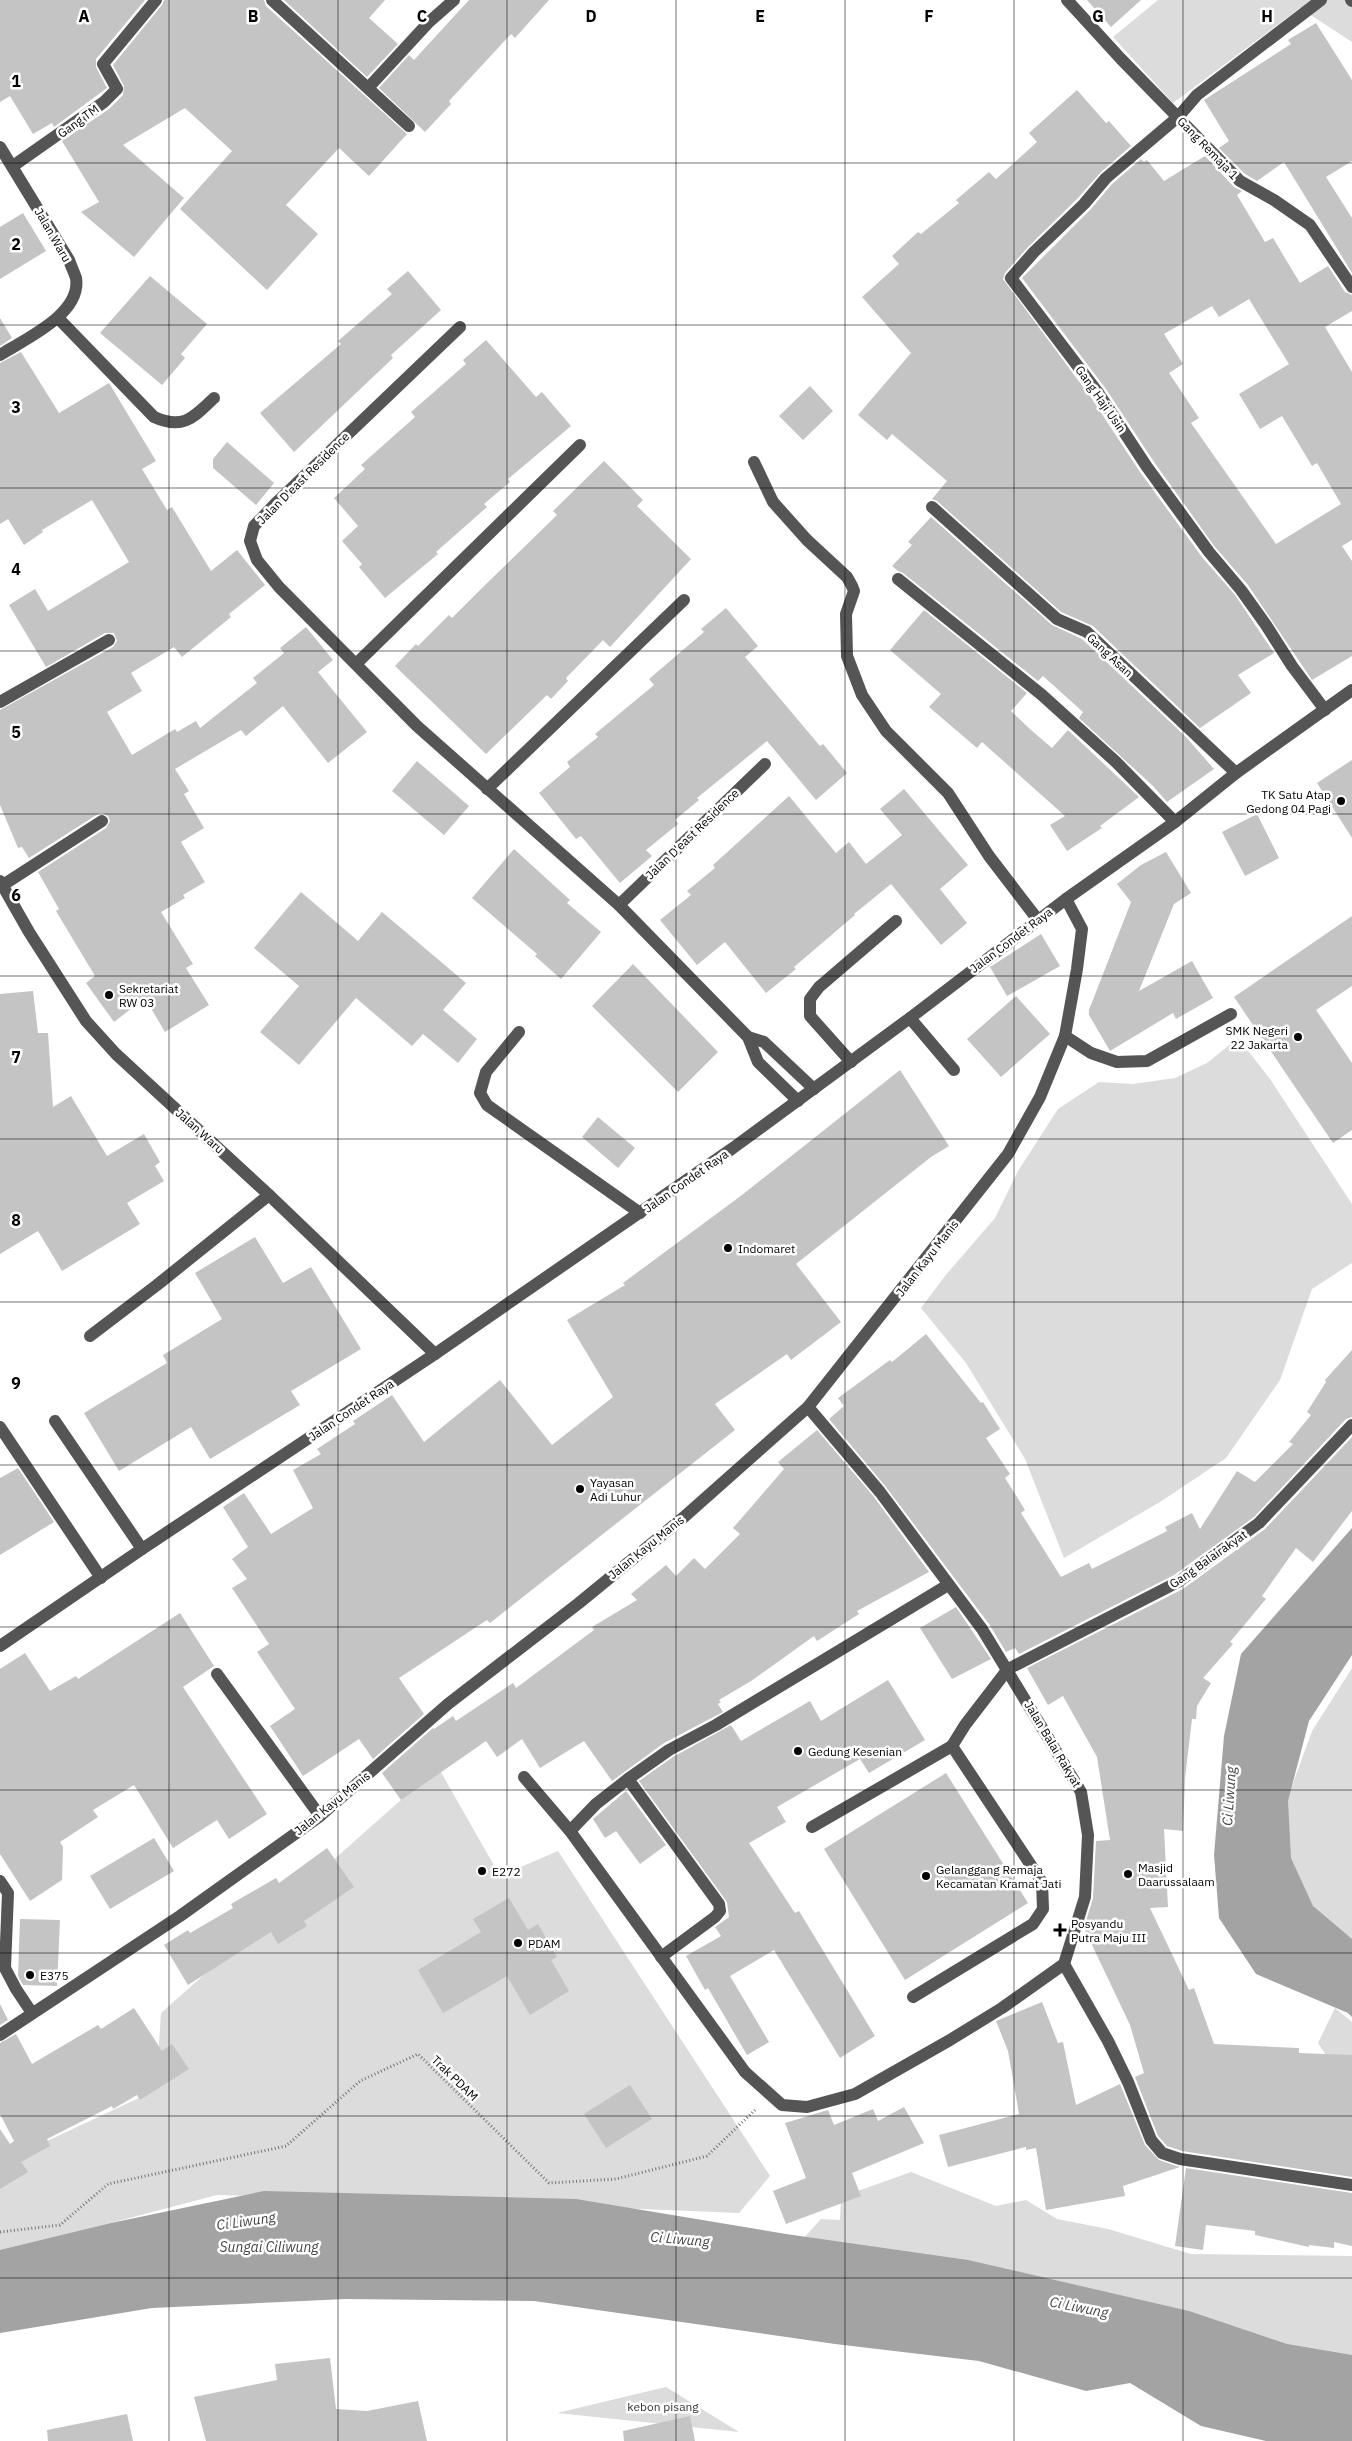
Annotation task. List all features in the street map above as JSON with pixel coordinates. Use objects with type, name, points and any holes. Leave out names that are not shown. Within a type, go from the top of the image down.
[{"type":"street","name":"Gang TM","points":[[13,166],[104,102],[117,89],[103,64],[156,0]]},
{"type":"street","points":[[272,0],[409,126]]},
{"type":"street","points":[[368,88],[429,22],[454,0]]},
{"type":"street","name":"Gang Remaja 1","points":[[1067,0],[1121,60],[1240,180],[1274,200],[1310,225],[1352,287]]},
{"type":"street","points":[[1178,117],[1197,94],[1321,0]]},
{"type":"street","name":"Gang Haji Usin","points":[[1178,117],[1106,178],[1011,278],[1099,394],[1147,467],[1209,552],[1256,611],[1292,666],[1325,710]]},
{"type":"street","name":"Jalan Waru","points":[[0,146],[69,260],[76,280],[72,302],[58,318],[0,355]]},
{"type":"street","points":[[58,318],[154,417],[167,423],[180,424],[196,416],[214,398]]},
{"type":"street","name":"Jalan D'east Residence","points":[[460,327],[276,502],[254,526],[250,541],[257,560],[279,587],[357,663],[417,726],[618,904],[748,1037],[758,1062],[798,1102]]},
{"type":"street","points":[[357,663],[580,445]]},
{"type":"street","points":[[754,462],[773,502],[806,540],[847,577],[852,586],[854,591],[846,614],[847,656],[862,695],[886,731],[948,793],[989,856],[1038,920]]},
{"type":"street","name":"Gang Asan","points":[[932,507],[1057,619],[1087,632],[1236,773]]},
{"type":"street","points":[[898,579],[1042,694],[1116,762],[1175,822]]},
{"type":"street","points":[[487,789],[684,600]]},
{"type":"street","points":[[0,702],[108,640]]},
{"type":"street","name":"Jalan Condet Raya","points":[[0,1646],[435,1354],[798,1102],[1066,899],[1175,822],[1236,773],[1352,690]]},
{"type":"street","name":"Jalan D'east Residence","points":[[618,904],[765,764]]},
{"type":"street","points":[[1,884],[102,821]]},
{"type":"street","name":"Jalan Waru","points":[[1,884],[29,932],[86,1021],[116,1054],[269,1195],[435,1354]]},
{"type":"street","name":"Jalan Kayu Manis","points":[[0,2034],[180,1916],[320,1816],[448,1704],[684,1517],[808,1407],[1008,1154],[1040,1097],[1065,1036],[1082,929],[1066,899]]},
{"type":"street","points":[[851,1062],[810,1016],[810,999],[819,988],[896,921]]},
{"type":"street","points":[[1065,1036],[1091,1053],[1117,1062],[1147,1061],[1231,1014]]},
{"type":"street","points":[[910,1018],[954,1070]]},
{"type":"street","points":[[519,1032],[486,1072],[480,1092],[487,1105],[640,1213]]},
{"type":"street","name":"Jalan D'east Residence","points":[[748,1037],[764,1042],[814,1089]]},
{"type":"street","points":[[90,1336],[269,1195]]},
{"type":"street","name":"Jalan Balai Rakyat","points":[[808,1407],[880,1492],[982,1629],[1081,1792],[1088,1835],[1086,1897],[1064,1964]]},
{"type":"street","points":[[56,1421],[142,1549]]},
{"type":"street","name":"Gang Balairakyat","points":[[1008,1669],[1178,1582],[1259,1523],[1352,1425]]},
{"type":"street","points":[[0,1427],[101,1578]]},
{"type":"street","points":[[570,1831],[596,1804],[669,1750],[750,1705],[948,1585]]},
{"type":"street","points":[[812,1827],[952,1746],[965,1725],[1008,1669]]},
{"type":"street","points":[[217,1674],[320,1816]]},
{"type":"street","points":[[913,1997],[1033,1924],[1043,1908],[1042,1882],[952,1746]]},
{"type":"street","points":[[524,1777],[570,1831],[746,2072],[782,2105],[807,2107],[855,2094],[965,2031],[1042,1981],[1064,1964],[1108,2041],[1128,2082],[1151,2140],[1162,2153],[1180,2159],[1352,2185]]},
{"type":"street","points":[[628,1780],[719,1904],[720,1911],[715,1917],[661,1958]]},
{"type":"street","points":[[0,1881],[8,1893],[5,1968],[32,2013]]},
{"type":"path","name":"Trak PDAM","points":[[0,2232],[60,2226],[108,2184],[286,2146],[360,2081],[418,2054],[549,2183],[616,2179],[707,2156],[770,2096]]},
{"type":"green space","points":[[1158,0],[1352,0],[1352,42],[1300,8],[1173,103],[1113,37]]},
{"type":"green space","points":[[1238,1038],[1270,1079],[1352,1204],[1352,1263],[1312,1289],[1280,1380],[1226,1458],[1160,1502],[1064,1558],[1025,1459],[966,1363],[921,1308],[945,1276],[995,1218],[1018,1171],[1058,1109],[1099,1082],[1133,1084],[1175,1078],[1207,1063]]},
{"type":"green space","points":[[1352,1668],[1352,1954],[1268,1852],[1312,1731]]},
{"type":"green space","points":[[438,1767],[500,1876],[558,1851],[770,2176],[739,2213],[497,2203],[217,2195],[0,2252],[0,2163],[156,2090],[161,2013]]},
{"type":"green space","points":[[1335,2008],[1352,2022],[1352,2085],[1334,2067],[1318,2043]]},
{"type":"green space","points":[[911,2172],[996,2206],[1026,2200],[1057,2219],[1108,2229],[1191,2254],[1352,2256],[1352,2363],[802,2240],[821,2219],[840,2220],[841,2197]]},
{"type":"green space","name":"kebon pisang","points":[[666,2387],[739,2432],[557,2413]]},
{"type":"water","name":"Ci Liwung","points":[[1352,1528],[1352,1655],[1309,1721],[1288,1801],[1291,1858],[1313,1906],[1352,1939],[1352,2017],[1348,2013],[1256,1974],[1219,1918],[1214,1855],[1224,1736],[1241,1654]]},
{"type":"water","name":"Sungai Ciliwung","points":[[264,2191],[576,2199],[786,2234],[968,2260],[1189,2311],[1287,2344],[1352,2355],[1352,2441],[1266,2441],[1201,2426],[1130,2383],[1086,2391],[979,2361],[835,2344],[534,2301],[345,2299],[152,2308],[0,2333],[0,2250],[111,2223]]},
{"type":"building","points":[[0,0],[145,0],[96,59],[96,67],[107,88],[54,127],[52,123],[33,134],[10,96],[0,102]]},
{"type":"building","points":[[164,0],[264,0],[266,6],[407,134],[369,176],[339,148],[286,205],[318,234],[267,290],[180,209],[232,151],[185,108],[123,145],[184,198],[134,257],[81,212],[99,202],[62,141],[109,109],[123,95],[124,86],[113,65],[162,5]]},
{"type":"building","points":[[284,0],[385,0],[369,18],[398,44],[367,77]]},
{"type":"building","points":[[469,0],[549,0],[515,38],[511,34],[449,101],[451,104],[425,132],[379,88],[409,55],[414,60]]},
{"type":"building","points":[[1087,0],[1141,0],[1111,27]]},
{"type":"building","points":[[1316,23],[1352,80],[1352,161],[1326,177],[1352,218],[1352,273],[1284,162],[1257,181],[1245,174],[1219,148],[1229,141],[1204,100],[1291,44],[1288,40]]},
{"type":"building","points":[[1077,90],[1106,123],[1109,121],[1131,146],[1101,172],[1078,198],[1028,247],[1005,273],[1003,279],[1092,399],[1140,472],[1202,557],[1235,595],[1274,653],[1238,675],[1251,693],[1200,728],[1093,626],[1061,612],[937,501],[932,499],[947,481],[892,434],[887,440],[858,415],[911,353],[862,297],[899,264],[892,256],[918,232],[921,234],[959,203],[956,200],[989,172],[996,179],[1037,142],[1029,133]]},
{"type":"building","points":[[1205,156],[1234,187],[1242,191],[1237,195],[1265,242],[1273,238],[1300,283],[1328,266],[1345,292],[1352,295],[1352,311],[1325,327],[1352,372],[1352,540],[1342,546],[1352,561],[1352,656],[1312,680],[1248,585],[1215,547],[1154,462],[1106,389],[1022,278],[1090,210],[1112,184],[1141,159],[1144,162],[1147,160],[1164,181]],"holes":[[[1249,299],[1289,364],[1239,394],[1260,429],[1282,416],[1312,466],[1317,463],[1341,504],[1276,544],[1191,423],[1199,418],[1169,373],[1183,364],[1164,334],[1212,306],[1219,317]]]},
{"type":"building","points":[[23,213],[46,251],[0,279],[0,227]]},
{"type":"building","points":[[408,271],[441,310],[391,355],[393,358],[294,452],[260,413],[341,344],[338,341],[392,294],[387,289]]},
{"type":"building","points":[[150,276],[207,324],[181,354],[185,358],[162,385],[100,333]]},
{"type":"building","points":[[0,318],[12,338],[0,346]]},
{"type":"building","points":[[486,340],[536,397],[542,392],[571,426],[508,479],[510,482],[484,504],[487,507],[436,552],[438,554],[385,598],[359,567],[362,564],[342,541],[358,526],[334,498],[365,469],[361,465],[415,417],[411,412],[466,364],[463,360]]},
{"type":"building","points":[[21,352],[59,413],[109,383],[156,461],[142,469],[167,510],[172,507],[211,571],[237,550],[265,585],[229,614],[231,617],[182,657],[174,647],[131,673],[142,691],[107,712],[132,755],[175,729],[177,732],[196,721],[200,728],[257,683],[253,678],[284,653],[280,648],[306,627],[333,660],[318,672],[367,732],[328,763],[283,706],[246,736],[241,730],[175,769],[189,791],[184,794],[204,828],[181,842],[205,882],[183,895],[185,898],[161,912],[193,964],[186,968],[209,1005],[165,1032],[145,998],[114,1022],[86,983],[95,976],[56,911],[59,909],[38,872],[106,828],[110,821],[108,816],[102,813],[98,814],[29,858],[22,847],[18,848],[0,805],[0,710],[113,647],[117,641],[114,633],[105,633],[46,667],[9,605],[35,589],[48,611],[129,562],[92,500],[42,530],[43,532],[24,545],[8,519],[0,524],[0,363]]},
{"type":"building","points":[[810,386],[833,411],[803,440],[779,416]]},
{"type":"building","points":[[227,442],[274,483],[256,505],[213,468],[213,459]]},
{"type":"building","points":[[604,461],[643,500],[637,506],[691,559],[610,647],[603,640],[566,678],[568,681],[551,699],[547,695],[486,754],[395,666],[416,644],[418,646],[449,615],[452,618],[557,515],[553,511]]},
{"type":"building","points":[[931,517],[1052,625],[1082,639],[1186,737],[1214,769],[1167,802],[1153,786],[1079,718],[1083,712],[1043,676],[1038,681],[892,566],[912,545],[908,542]]},
{"type":"building","points":[[726,608],[758,646],[745,657],[820,746],[823,744],[847,773],[816,800],[767,741],[697,798],[699,800],[675,820],[678,824],[646,850],[652,856],[620,883],[581,836],[576,839],[539,793],[570,767],[567,762],[598,737],[595,734],[654,685],[649,679],[704,632],[701,629]]},
{"type":"building","points":[[924,610],[1027,693],[1011,711],[1031,730],[1052,748],[1068,730],[1139,797],[1100,826],[1102,828],[1067,851],[1050,825],[1065,816],[982,742],[977,748],[929,707],[941,694],[890,650]]},
{"type":"building","name":"TK Satu Atap Gedong 04 Pagi","points":[[1352,760],[1352,838],[1317,783]]},
{"type":"building","points":[[417,761],[469,806],[444,835],[392,791]]},
{"type":"building","points":[[904,789],[968,865],[940,889],[967,923],[941,945],[891,884],[854,914],[794,967],[796,969],[766,993],[725,942],[697,965],[660,920],[691,895],[687,891],[715,868],[713,865],[789,796],[836,853],[849,842],[866,864],[902,835],[880,809]]},
{"type":"building","points":[[1257,814],[1279,858],[1245,876],[1222,832]]},
{"type":"building","points":[[514,849],[570,900],[567,903],[601,932],[561,979],[535,956],[537,954],[472,898]]},
{"type":"building","points":[[1166,852],[1191,893],[1174,904],[1139,991],[1192,961],[1213,998],[1176,1019],[1173,1013],[1110,1051],[1089,1015],[1089,1010],[1131,902],[1117,884],[1141,865]]},
{"type":"building","points":[[301,892],[358,941],[382,912],[466,983],[443,1010],[477,1039],[458,1063],[423,1034],[412,1046],[356,998],[299,1065],[260,1032],[299,986],[254,948]]},
{"type":"building","name":"SMK Negeri 22 Jakarta","points":[[1352,916],[1352,986],[1316,1010],[1352,1063],[1352,1130],[1333,1143],[1234,997]]},
{"type":"building","points":[[1041,934],[1060,966],[1007,996],[990,967]]},
{"type":"building","points":[[633,964],[718,1052],[678,1092],[592,1006]]},
{"type":"building","points":[[33,991],[38,1033],[48,1033],[53,1107],[71,1096],[107,1156],[144,1134],[160,1162],[155,1166],[164,1181],[127,1203],[140,1224],[62,1271],[38,1231],[0,1254],[0,994]]},
{"type":"building","points":[[1016,996],[1050,1034],[1001,1077],[967,1039]]},
{"type":"building","points":[[900,1070],[949,1146],[931,1157],[796,1264],[841,1322],[791,1360],[787,1354],[715,1404],[735,1430],[490,1623],[487,1620],[399,1678],[424,1714],[373,1759],[359,1739],[303,1776],[270,1726],[295,1709],[257,1652],[269,1644],[232,1588],[247,1579],[232,1559],[248,1547],[223,1507],[244,1493],[271,1534],[313,1508],[293,1470],[321,1454],[317,1449],[355,1424],[353,1421],[392,1395],[424,1442],[500,1380],[552,1445],[613,1397],[567,1320],[625,1285],[623,1283],[742,1195]]},
{"type":"building","points":[[598,1117],[635,1148],[618,1168],[582,1137]]},
{"type":"building","points":[[255,1237],[283,1283],[311,1267],[361,1349],[291,1391],[300,1405],[210,1459],[191,1427],[119,1471],[84,1413],[167,1363],[163,1355],[222,1319],[195,1273]]},
{"type":"building","points":[[926,1334],[981,1403],[983,1402],[1000,1429],[986,1438],[1010,1474],[1005,1478],[1025,1510],[1021,1513],[1061,1577],[1089,1563],[1092,1569],[1167,1531],[1165,1527],[1192,1513],[1200,1529],[1237,1471],[1255,1482],[1293,1444],[1289,1442],[1311,1415],[1307,1412],[1326,1382],[1325,1380],[1352,1350],[1352,1417],[1346,1419],[1254,1517],[1174,1575],[1019,1654],[1015,1648],[1006,1652],[989,1624],[886,1487],[829,1419],[844,1406],[838,1398],[890,1360],[892,1362]]},
{"type":"building","points":[[817,1430],[874,1497],[929,1572],[857,1611],[859,1614],[817,1641],[814,1636],[751,1681],[719,1700],[721,1702],[718,1704],[723,1712],[664,1743],[612,1781],[584,1741],[540,1768],[522,1739],[497,1757],[486,1741],[401,1800],[382,1773],[433,1728],[453,1716],[456,1721],[513,1683],[516,1688],[594,1630],[592,1627],[637,1600],[631,1594],[666,1565],[676,1576],[694,1558],[705,1569],[740,1534],[733,1528],[784,1469],[778,1462]]},
{"type":"building","points":[[1352,1437],[1352,1511],[1313,1562],[1296,1548],[1262,1596],[1266,1599],[1230,1642],[1233,1644],[1203,1678],[1211,1683],[1197,1706],[1196,1719],[1192,1719],[1185,1778],[1183,1831],[1164,1829],[1168,1907],[1150,1908],[1189,1990],[1194,1988],[1214,2044],[1299,2048],[1299,2053],[1352,2055],[1352,2177],[1182,2151],[1167,2146],[1158,2136],[1135,2077],[1144,2073],[1130,2025],[1084,1928],[1093,1898],[1096,1841],[1110,1840],[1097,1757],[1063,1696],[1048,1705],[1027,1668],[1183,1589],[1265,1529]]},
{"type":"building","points":[[18,1468],[54,1522],[0,1555],[0,1478]]},
{"type":"building","points":[[956,1607],[991,1659],[952,1679],[920,1628]]},
{"type":"building","points":[[180,1613],[214,1666],[183,1687],[267,1814],[229,1839],[217,1820],[173,1848],[134,1785],[93,1810],[98,1817],[60,1842],[63,1847],[62,1880],[30,1901],[0,1854],[0,1669],[25,1653],[50,1691],[76,1676],[78,1679]]},
{"type":"building","points":[[888,1680],[925,1740],[869,1773],[860,1759],[777,1807],[786,1822],[749,1843],[795,1913],[799,1911],[875,2036],[840,2058],[774,1950],[730,1976],[769,2042],[747,2055],[708,1988],[705,1990],[686,1956],[721,1936],[715,1927],[729,1917],[727,1902],[639,1781],[673,1757],[731,1725],[741,1741],[810,1701],[821,1721]]},
{"type":"building","name":"Gelanggang Remaja Kecamatan Kramat Jati","points":[[946,1773],[1028,1903],[905,1980],[824,1849]]},
{"type":"building","points":[[626,1791],[666,1845],[640,1864],[616,1831],[605,1838],[593,1819]]},
{"type":"building","points":[[154,1838],[174,1871],[110,1909],[90,1876]]},
{"type":"building","points":[[327,1848],[354,1887],[304,1921],[307,1926],[278,1944],[271,1932],[188,1985],[164,1945],[188,1930],[190,1933],[233,1908],[231,1904],[276,1878],[279,1883]]},
{"type":"building","points":[[509,1898],[528,1930],[538,1924],[557,1957],[551,1960],[569,1991],[530,2015],[507,1976],[443,2013],[418,1970],[481,1932],[473,1919]]},
{"type":"building","points":[[20,1919],[60,1920],[57,1986],[23,1985],[18,1976]]},
{"type":"building","points":[[1042,2002],[1058,2043],[1063,2042],[1076,2105],[1120,2084],[1145,2145],[1159,2160],[1180,2167],[1123,2186],[1125,2196],[1046,2210],[1036,2148],[1026,2150],[1026,2147],[948,2167],[939,2135],[1019,2114],[1008,2051],[996,2021]]},
{"type":"building","points":[[0,2004],[8,2020],[0,2025]]},
{"type":"building","points":[[134,2008],[162,2051],[172,2044],[189,2069],[140,2100],[137,2095],[113,2109],[112,2106],[47,2139],[50,2146],[21,2162],[28,2172],[0,2189],[0,2129],[10,2144],[14,2141],[0,2114],[0,2043],[16,2034],[32,2064],[98,2025],[101,2029]]},
{"type":"building","points":[[630,2085],[652,2119],[606,2148],[584,2114]]},
{"type":"building","points":[[904,2107],[924,2143],[852,2173],[861,2196],[786,2224],[773,2191],[806,2178],[785,2123],[828,2110],[834,2125],[873,2109],[878,2121]]},
{"type":"building","points":[[1186,2168],[1352,2193],[1352,2246],[1334,2242],[1334,2248],[1309,2245],[1309,2247],[1255,2235],[1255,2231],[1206,2225],[1203,2250],[1175,2246]]},
{"type":"building","points":[[330,2358],[336,2409],[367,2411],[418,2401],[427,2441],[206,2441],[194,2397],[277,2380],[275,2364]]},
{"type":"building","points":[[127,2414],[133,2441],[48,2441],[47,2430]]},
{"type":"building","points":[[690,2416],[695,2441],[624,2441],[623,2431]]},
{"type":"place","name":"TK Satu Atap Gedong 04 Pagi","points":[[1341,801]]},
{"type":"place","name":"Sekretariat RW 03","points":[[109,995]]},
{"type":"place","name":"SMK Negeri 22 Jakarta","points":[[1298,1037]]},
{"type":"place","name":"Indomaret","points":[[728,1248]]},
{"type":"place","name":"Yayasan Adi Luhur","points":[[580,1489]]},
{"type":"place","name":"Gedung Kesenian","points":[[798,1751]]},
{"type":"place","name":"E272","points":[[482,1871]]},
{"type":"place","name":"Masjid Daarussalaam","points":[[1128,1874]]},
{"type":"place","name":"Gelanggang Remaja Kecamatan Kramat Jati","points":[[926,1876]]},
{"type":"place","name":"Posyandu Putra Maju III","points":[[1060,1930]]},
{"type":"place","name":"PDAM","points":[[518,1943]]},
{"type":"place","name":"E375","points":[[30,1975]]}]
